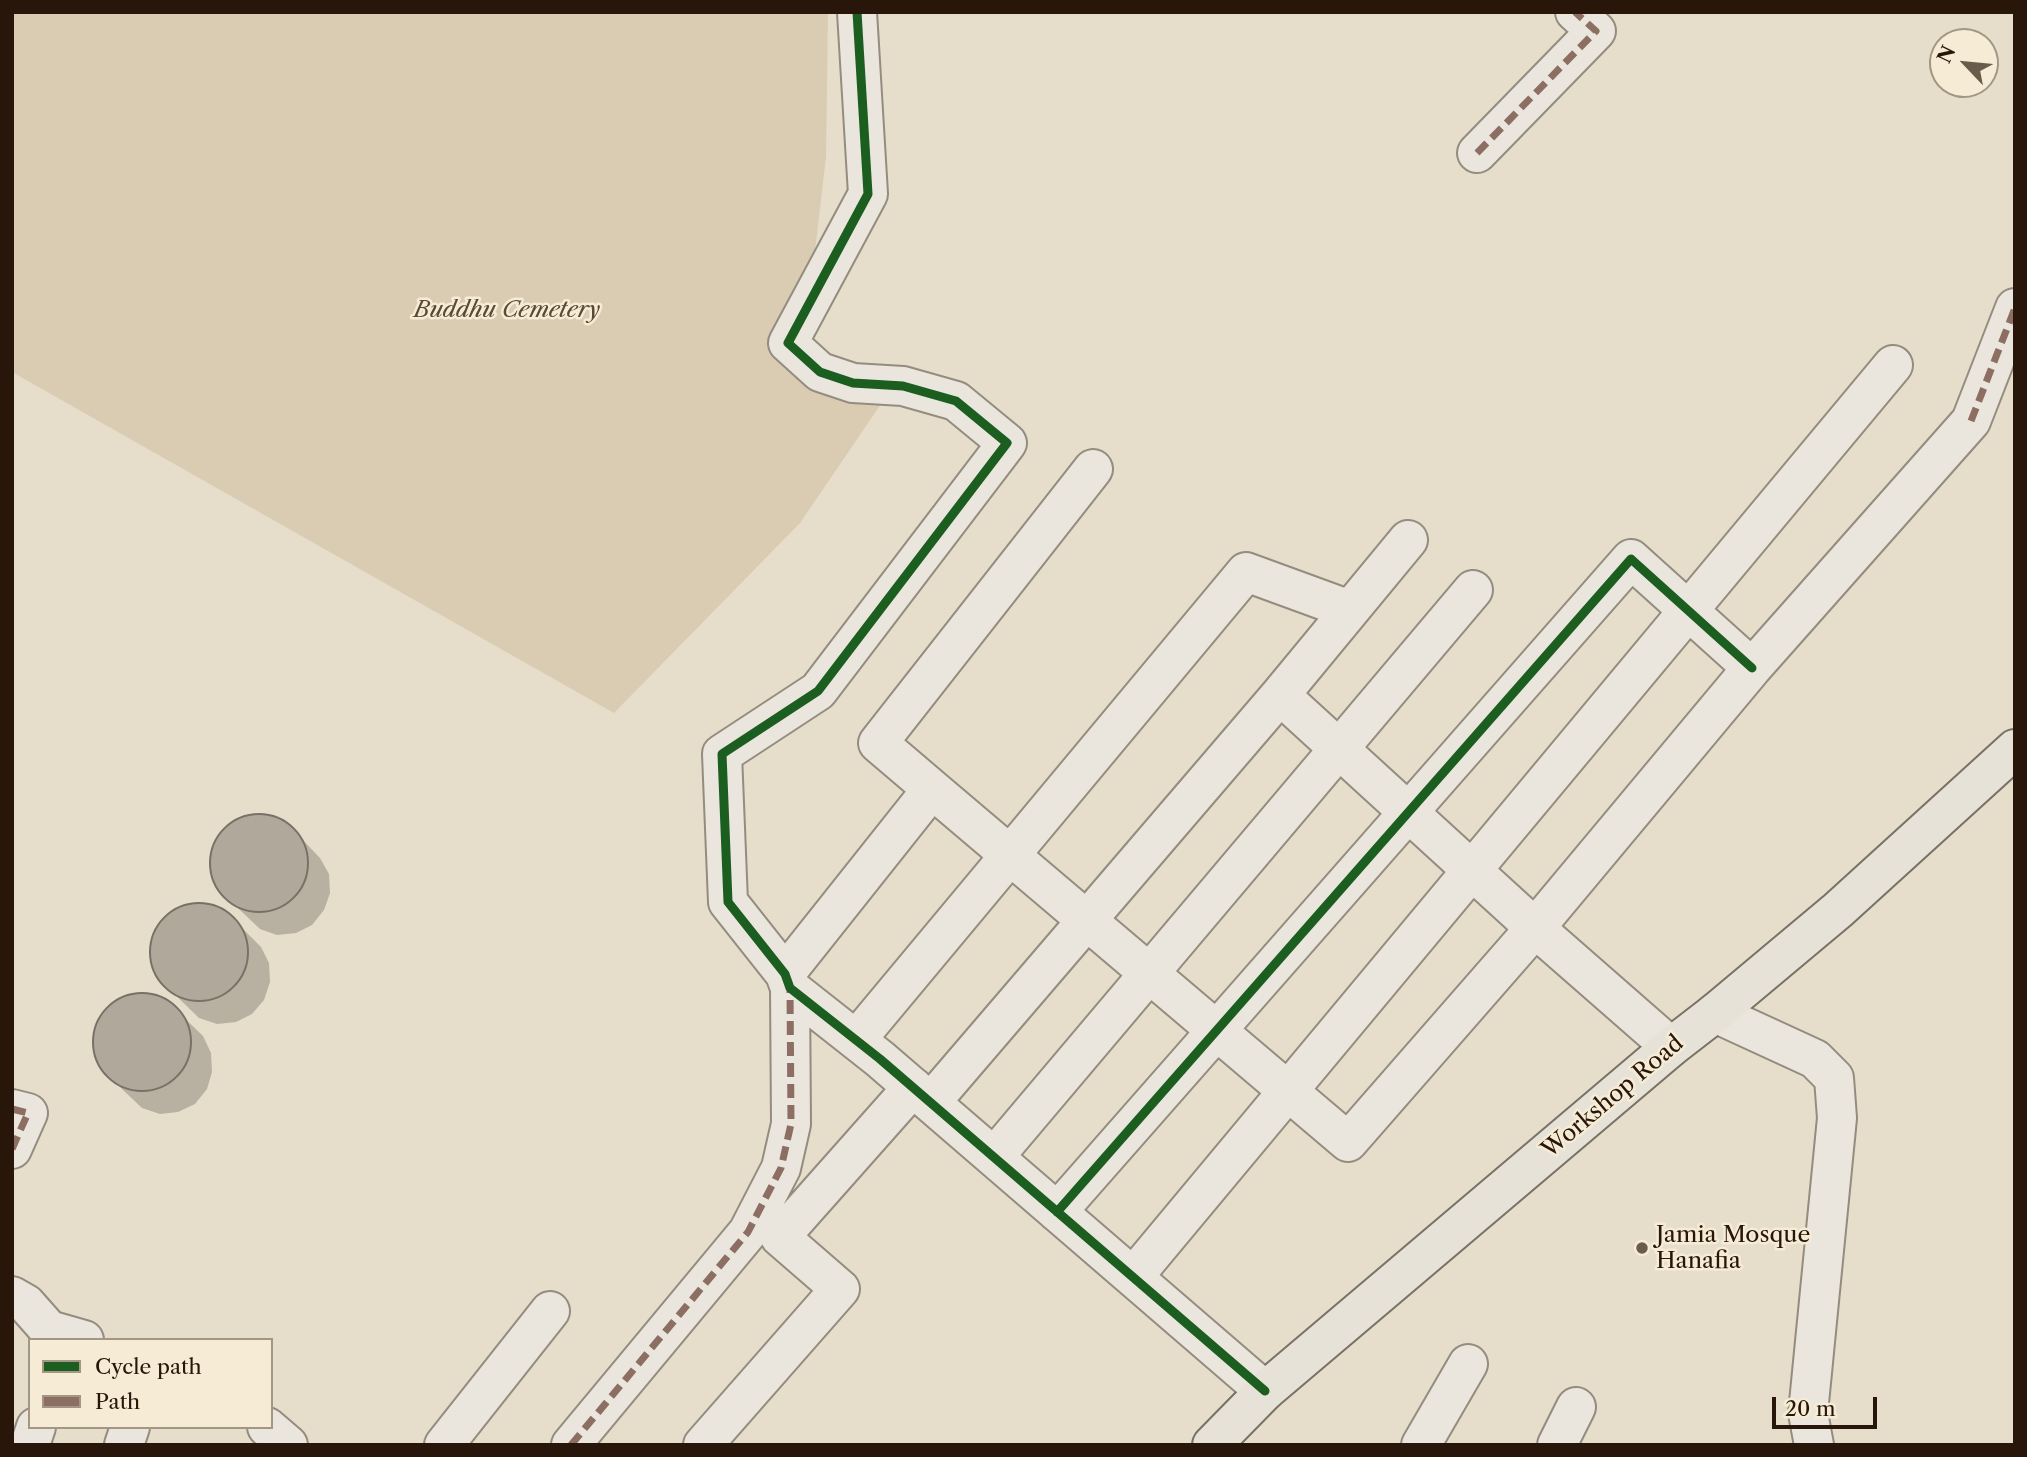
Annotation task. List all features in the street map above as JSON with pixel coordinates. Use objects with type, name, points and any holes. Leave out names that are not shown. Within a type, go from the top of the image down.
[{"type":"main road","name":"Workshop Road","points":[[1212,1445],[1265,1391],[1671,1047],[1838,910],[2015,749]]},
{"type":"street","points":[[857,12],[869,194],[788,343],[820,372],[853,383],[903,386],[956,401],[1007,443],[818,691],[722,754],[728,902],[787,981],[922,1094],[1265,1391]]},
{"type":"street","points":[[1477,153],[1595,31],[1575,12]]},
{"type":"street","points":[[1093,469],[878,743],[1348,1142],[1535,928],[1752,668],[1972,421],[2015,308]]},
{"type":"street","points":[[1133,1277],[1893,365]]},
{"type":"street","points":[[703,1445],[840,1289],[780,1237],[922,1094],[1086,921],[1280,695],[1408,540]]},
{"type":"street","points":[[1057,1212],[1631,559],[1752,668]]},
{"type":"street","points":[[856,1040],[1246,572],[1350,610]]},
{"type":"street","points":[[994,1157],[1473,590]]},
{"type":"street","points":[[1280,695],[1535,928],[1671,1047]]},
{"type":"street","points":[[571,1445],[748,1232],[781,1168],[791,1124],[787,981],[932,789]]},
{"type":"street","points":[[1715,1013],[1815,1059],[1834,1077],[1837,1118],[1808,1413],[1814,1445]]},
{"type":"street","points":[[12,1109],[28,1113],[12,1149]]},
{"type":"street","points":[[12,1296],[26,1304],[49,1331],[76,1338]]},
{"type":"street","points":[[444,1445],[550,1311]]},
{"type":"street","points":[[1421,1445],[1468,1364]]},
{"type":"street","points":[[1557,1445],[1576,1407]]},
{"type":"street","points":[[269,1429],[288,1445]]},
{"type":"green space","name":"Buddhu Cemetery","points":[[12,12],[828,12],[826,157],[803,353],[896,382],[800,523],[614,713],[12,372]]},
{"type":"building","points":[[259,814],[278,818],[294,828],[304,844],[308,863],[304,882],[294,898],[278,908],[259,912],[240,908],[224,898],[214,882],[210,863],[214,844],[224,828],[240,818]]},
{"type":"building","points":[[199,903],[218,907],[234,917],[244,933],[248,952],[244,971],[234,987],[218,997],[199,1001],[180,997],[164,987],[154,971],[150,952],[154,933],[164,917],[180,907]]},
{"type":"building","points":[[142,993],[161,997],[177,1007],[187,1023],[191,1042],[187,1061],[177,1077],[161,1087],[142,1091],[123,1087],[107,1077],[97,1061],[93,1042],[97,1023],[107,1007],[123,997]]},
{"type":"marked path","points":[[1477,153],[1596,31],[1575,12]]},
{"type":"marked path","points":[[1971,421],[2015,308]]},
{"type":"marked path","points":[[571,1445],[748,1232],[781,1168],[791,1124],[790,988]]},
{"type":"marked path","points":[[12,1109],[28,1113],[12,1149]]},
{"type":"cycle path","points":[[857,12],[868,194],[788,343],[820,372],[853,383],[903,386],[956,401],[1007,443],[818,691],[722,754],[728,902],[785,974],[790,988],[880,1059],[1265,1391]]},
{"type":"cycle path","points":[[1057,1212],[1631,559],[1752,668]]},
{"type":"place","name":"Jamia Mosque Hanafia","points":[[1642,1248]]}]
